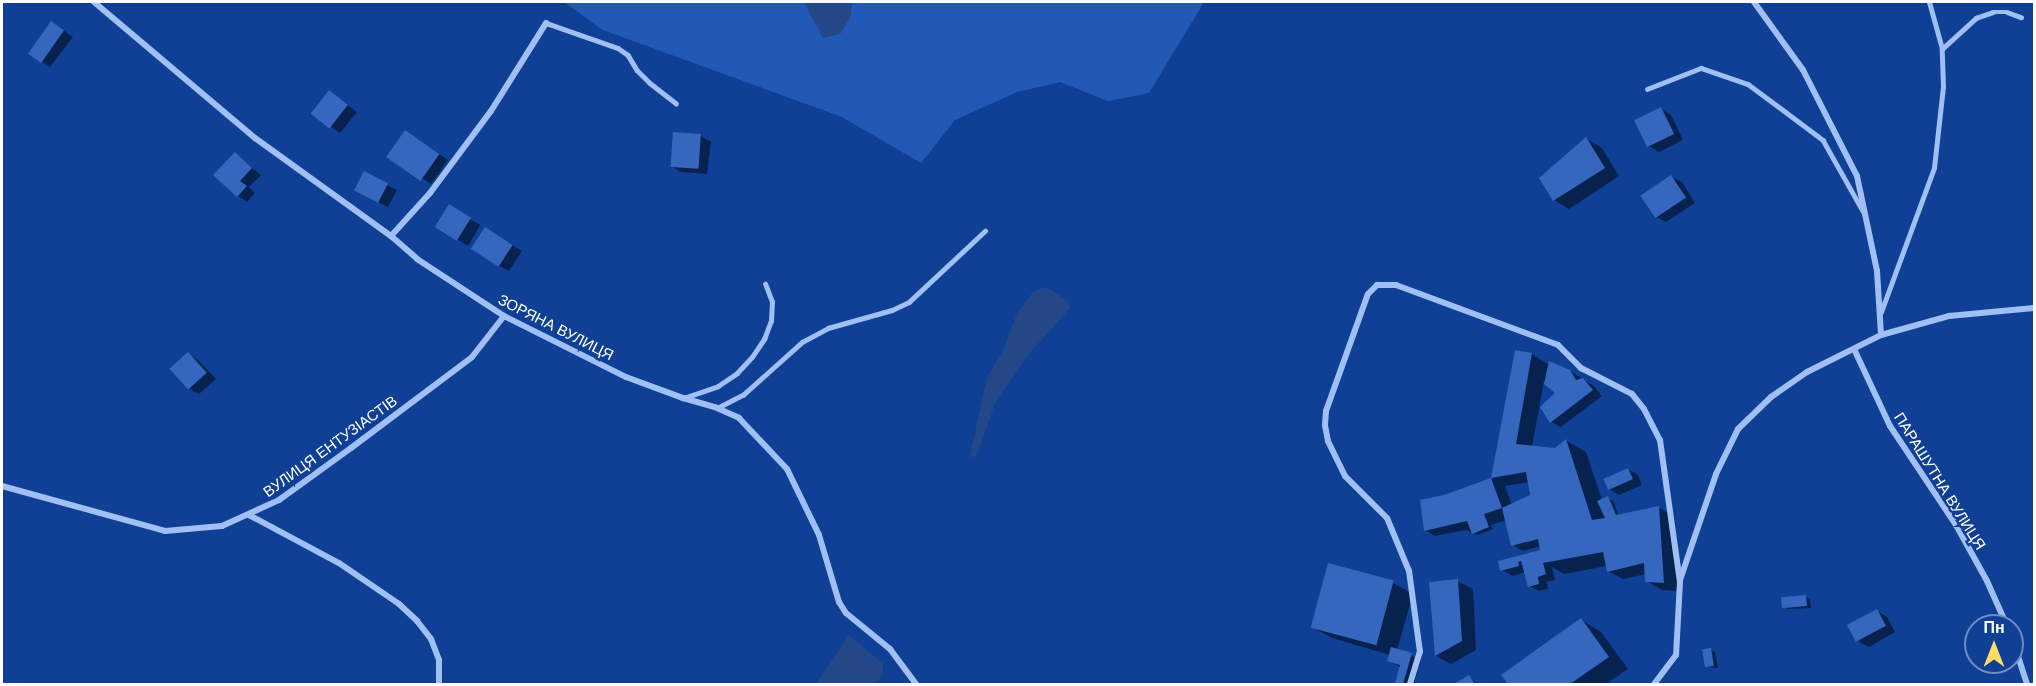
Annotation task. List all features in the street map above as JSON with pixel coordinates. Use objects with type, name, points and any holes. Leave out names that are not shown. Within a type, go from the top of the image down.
[{"type":"street","name":"ЗОРЯНА ВУЛИЦЯ","points":[[94,2],[255,138],[391,236],[417,259],[504,316],[626,377],[717,408],[739,418],[787,469],[819,535],[839,602],[846,613],[890,649],[916,684]]},
{"type":"street","points":[[1754,2],[1803,70],[1857,176],[1877,271],[1881,335]]},
{"type":"street","points":[[391,236],[430,193],[491,111],[546,23]]},
{"type":"street","points":[[1410,684],[1420,652],[1409,571],[1387,518],[1346,476],[1328,441],[1325,425],[1326,411],[1368,294],[1377,285],[1396,285],[1558,345],[1581,368],[1632,394],[1644,408],[1660,440],[1680,582],[1676,655],[1654,684]]},
{"type":"street","points":[[1680,582],[1716,474],[1738,429],[1771,398],[1807,372],[1881,335],[1949,316],[2034,308]]},
{"type":"street","name":"ВУЛИЦЯ ЕНТУЗІАСТІВ","points":[[2,486],[165,531],[222,526],[279,500],[472,357],[504,316]]},
{"type":"street","name":"ПАРАШУТНА ВУЛИЦЯ","points":[[1854,349],[1890,426],[1956,525],[1987,581],[2002,614]]},
{"type":"street","points":[[249,515],[339,563],[399,604],[431,639],[439,660],[439,684]]},
{"type":"lane","points":[[1879,318],[1934,168],[1943,87],[1942,49],[1929,2]]},
{"type":"lane","points":[[1942,49],[1976,18],[1993,12],[2007,12],[2021,17]]},
{"type":"lane","points":[[546,23],[618,48],[628,55],[637,70],[676,103]]},
{"type":"lane","points":[[1647,88],[1701,68],[1748,84],[1823,140],[1867,219]]},
{"type":"lane","points":[[717,408],[743,395],[802,342],[820,332],[909,302],[985,231]]},
{"type":"lane","points":[[683,398],[718,386],[737,373],[753,357],[771,321],[772,302],[765,284]]},
{"type":"shaded area","points":[[564,2],[804,2],[808,8],[850,18],[852,2],[1204,2],[1149,93],[1108,101],[1060,82],[1017,92],[955,120],[921,163],[842,117],[603,30]]},
{"type":"shaded area","points":[[804,2],[852,2],[850,18],[840,34],[823,38]]},
{"type":"shaded area","points":[[1046,287],[1068,301],[1070,308],[1028,355],[996,401],[976,457],[970,456],[987,377],[1004,349],[1017,313],[1034,291]]},
{"type":"shaded area","points":[[849,635],[883,664],[883,675],[875,684],[816,684]]},
{"type":"building","points":[[51,21],[64,30],[41,63],[28,54]]},
{"type":"building","points":[[329,90],[348,105],[329,128],[311,114]]},
{"type":"building","points":[[1661,107],[1674,134],[1647,147],[1634,120]]},
{"type":"building","points":[[405,130],[439,154],[420,181],[386,157]]},
{"type":"building","points":[[673,132],[701,134],[698,169],[671,167]]},
{"type":"building","points":[[1586,137],[1605,168],[1553,201],[1539,178]]},
{"type":"building","points":[[235,152],[252,168],[240,181],[247,186],[237,197],[213,175]]},
{"type":"building","points":[[364,171],[388,183],[378,203],[354,191]]},
{"type":"building","points":[[1671,175],[1686,197],[1655,218],[1640,196]]},
{"type":"building","points":[[449,204],[471,218],[457,241],[435,227]]},
{"type":"building","points":[[485,227],[513,245],[499,267],[471,249]]},
{"type":"building","points":[[1515,350],[1532,353],[1516,444],[1555,448],[1566,439],[1592,520],[1605,518],[1597,501],[1608,496],[1616,515],[1659,506],[1664,583],[1645,582],[1644,563],[1607,572],[1603,552],[1543,563],[1546,574],[1538,577],[1539,584],[1528,587],[1521,561],[1518,562],[1519,566],[1500,571],[1498,561],[1540,550],[1538,539],[1511,546],[1502,508],[1530,495],[1526,472],[1491,478]]},
{"type":"building","points":[[188,352],[207,373],[188,390],[169,369]]},
{"type":"building","points":[[1549,361],[1570,370],[1576,380],[1583,378],[1593,390],[1550,423],[1540,407],[1555,393],[1544,384]]},
{"type":"building","points":[[1628,468],[1633,479],[1608,490],[1603,479]]},
{"type":"building","points":[[1491,478],[1502,508],[1484,514],[1489,527],[1472,534],[1467,521],[1424,531],[1420,500],[1444,495]]},
{"type":"building","points":[[1328,563],[1394,581],[1376,645],[1311,628]]},
{"type":"building","points":[[1458,579],[1462,641],[1435,656],[1429,582]]},
{"type":"building","points":[[1806,595],[1807,606],[1782,608],[1781,597]]},
{"type":"building","points":[[1877,609],[1886,626],[1856,642],[1847,625]]},
{"type":"building","points":[[1581,618],[1609,657],[1570,684],[1508,684],[1501,675]]},
{"type":"building","points":[[1391,647],[1412,653],[1403,684],[1395,684],[1400,665],[1387,661]]},
{"type":"building","points":[[1711,648],[1714,666],[1705,667],[1702,649]]},
{"type":"building","points":[[1469,675],[1475,684],[1454,684]]}]
